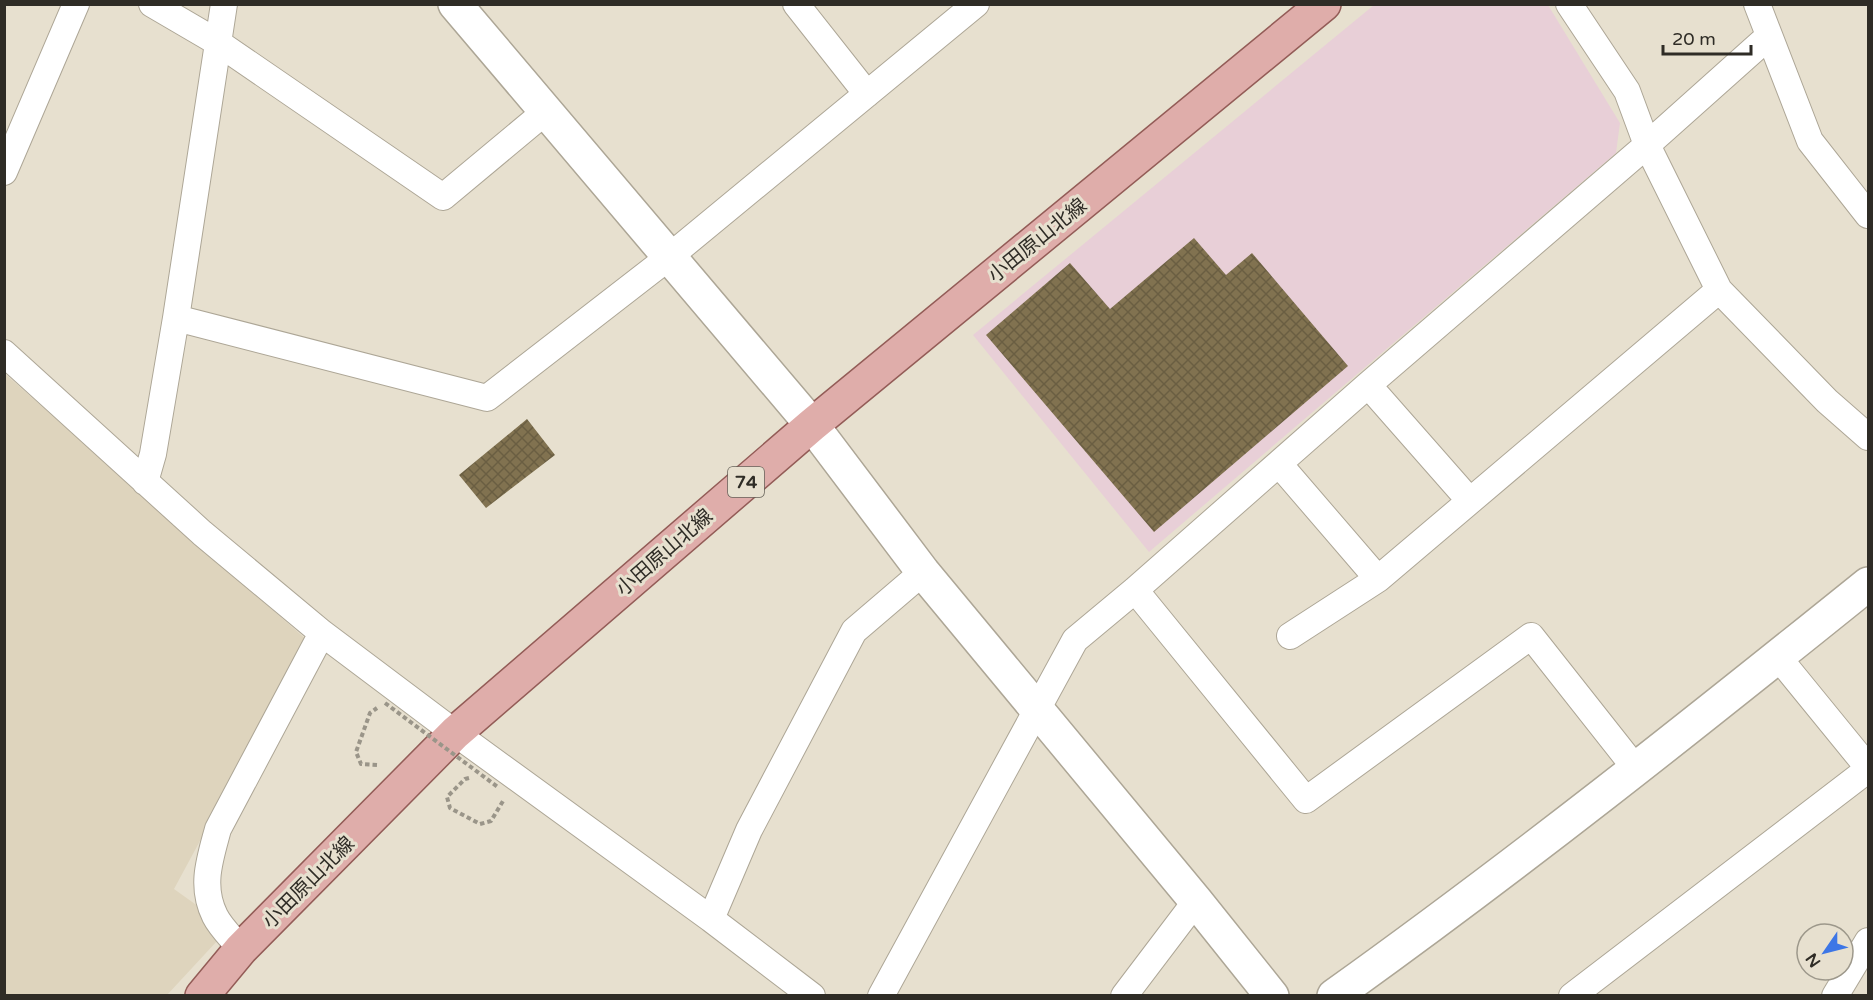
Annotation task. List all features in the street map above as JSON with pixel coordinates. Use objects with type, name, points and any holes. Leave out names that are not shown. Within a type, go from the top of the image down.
[{"type":"main road","name":"小田原山北線","points":[[202,996],[241,950],[455,733],[812,425],[1324,4]]},
{"type":"street","points":[[4,172],[76,4]]},
{"type":"street","points":[[152,4],[218,42],[443,197],[545,112]]},
{"type":"street","points":[[145,482],[153,454],[176,318],[224,4]]},
{"type":"street","points":[[455,4],[812,425],[923,572],[1272,996]]},
{"type":"street","points":[[796,4],[867,94]]},
{"type":"street","points":[[176,318],[487,398],[669,257],[976,4]]},
{"type":"street","points":[[1569,4],[1627,91],[1647,146],[1719,290],[1827,401],[1869,437]]},
{"type":"street","points":[[1757,4],[1810,141],[1869,215]]},
{"type":"street","points":[[881,996],[1075,640],[1647,146],[1769,36]]},
{"type":"street","points":[[1290,636],[1378,579],[1719,290]]},
{"type":"street","points":[[4,353],[202,533],[322,633],[394,699],[455,733],[504,780],[711,919],[812,996]]},
{"type":"street","points":[[1368,385],[1470,501]]},
{"type":"street","points":[[1279,464],[1378,579]]},
{"type":"street","points":[[711,919],[749,830],[854,631],[923,572]]},
{"type":"street","points":[[1334,996],[1636,769],[1869,584]]},
{"type":"street","points":[[1135,590],[1306,800],[1531,636],[1636,769]]},
{"type":"street","points":[[241,950],[215,916],[206,885],[210,858],[218,829],[322,633]]},
{"type":"street","points":[[1572,996],[1866,771],[1862,760],[1778,657]]},
{"type":"street","points":[[1124,996],[1196,902]]},
{"type":"street","points":[[1835,996],[1869,941]]},
{"type":"path","points":[[394,699],[403,728]]},
{"type":"path","points":[[383,759],[376,766],[361,764],[356,752],[370,713],[394,699]]},
{"type":"path","points":[[394,699],[504,780]]},
{"type":"path","points":[[465,779],[504,780],[503,801],[491,821],[480,824],[450,808],[447,797],[465,779]]},
{"type":"shaded area","points":[[1374,5],[1548,5],[1620,123],[1616,153],[1149,552],[973,335]]},
{"type":"shaded area","points":[[4,373],[308,641],[174,889],[202,909],[211,935],[218,940],[167,995],[5,995]]},
{"type":"building","points":[[1194,238],[1226,275],[1252,253],[1348,366],[1154,532],[986,335],[1070,263],[1110,309]]},
{"type":"building","points":[[527,419],[555,455],[486,508],[459,475]]}]
